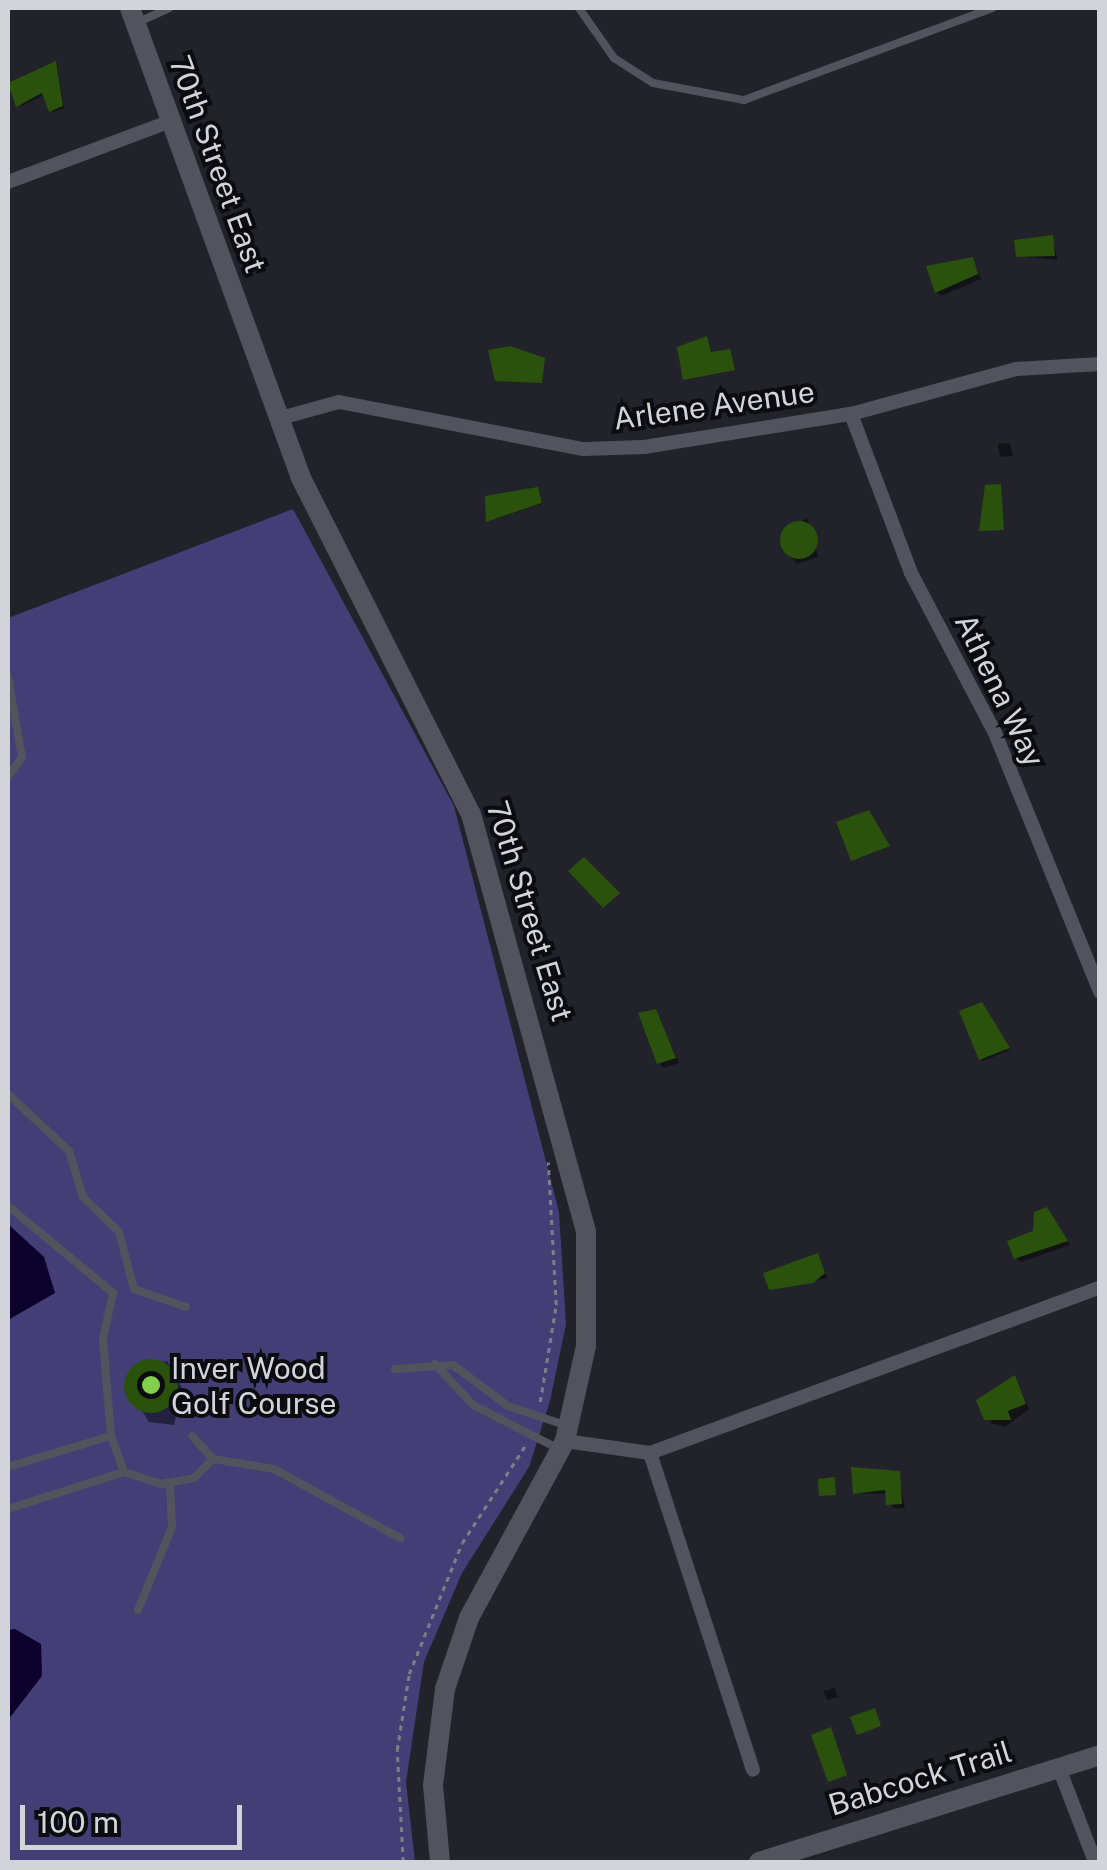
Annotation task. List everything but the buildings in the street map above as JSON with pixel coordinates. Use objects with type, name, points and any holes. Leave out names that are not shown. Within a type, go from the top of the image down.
[{"type":"main road","name":"70th Street East","points":[[133,15],[277,419],[324,528],[447,756],[491,874],[586,1231],[590,1300],[565,1439],[458,1646],[436,1740],[440,1862]]},
{"type":"main road","name":"Babcock Trail","points":[[760,1862],[1100,1754]]},
{"type":"street","points":[[8,182],[171,121]]},
{"type":"street","name":"Arlene Avenue","points":[[277,419],[339,402],[584,450],[851,414],[1016,369],[1100,364]]},
{"type":"street","name":"Athena Way","points":[[851,414],[911,573],[995,733],[1100,991]]},
{"type":"street","points":[[565,1439],[650,1454],[1100,1286]]},
{"type":"street","points":[[650,1454],[753,1770]]},
{"type":"street","points":[[1059,1768],[1095,1862]]},
{"type":"lane","points":[[133,15],[169,8]]},
{"type":"lane","points":[[579,8],[614,58],[653,83],[744,100],[993,8]]},
{"type":"lane","points":[[8,677],[22,757],[8,777]]},
{"type":"lane","points":[[8,1094],[66,1146],[83,1196],[119,1232],[134,1289]]},
{"type":"lane","points":[[8,1206],[113,1293]]},
{"type":"lane","points":[[113,1293],[134,1289],[186,1308]]},
{"type":"lane","points":[[113,1293],[102,1330],[111,1436],[124,1472]]},
{"type":"lane","points":[[395,1369],[435,1364],[538,1417],[565,1439]]},
{"type":"lane","points":[[435,1364],[473,1405],[532,1436],[565,1439]]},
{"type":"lane","points":[[8,1468],[111,1436]]},
{"type":"lane","points":[[192,1436],[212,1459],[274,1468],[400,1538]]},
{"type":"lane","points":[[8,1509],[124,1472],[170,1483],[194,1478],[212,1459]]},
{"type":"lane","points":[[138,1610],[172,1528],[170,1483]]},
{"type":"path","points":[[538,1417],[556,1305],[550,1155]]},
{"type":"path","points":[[403,1862],[397,1750],[415,1656],[462,1543],[532,1436]]},
{"type":"shaded area","name":"Inver Wood Golf Course","points":[[293,509],[454,806],[559,1212],[566,1324],[550,1401],[529,1467],[462,1573],[424,1662],[406,1782],[415,1862],[8,1862],[8,618]]},
{"type":"shaded area","points":[[8,1224],[44,1257],[55,1293],[8,1320]]},
{"type":"shaded area","points":[[15,1629],[41,1644],[42,1676],[8,1720],[8,1630]]},
{"type":"place","name":"Inver Wood Golf Course","points":[[151,1385]]}]
